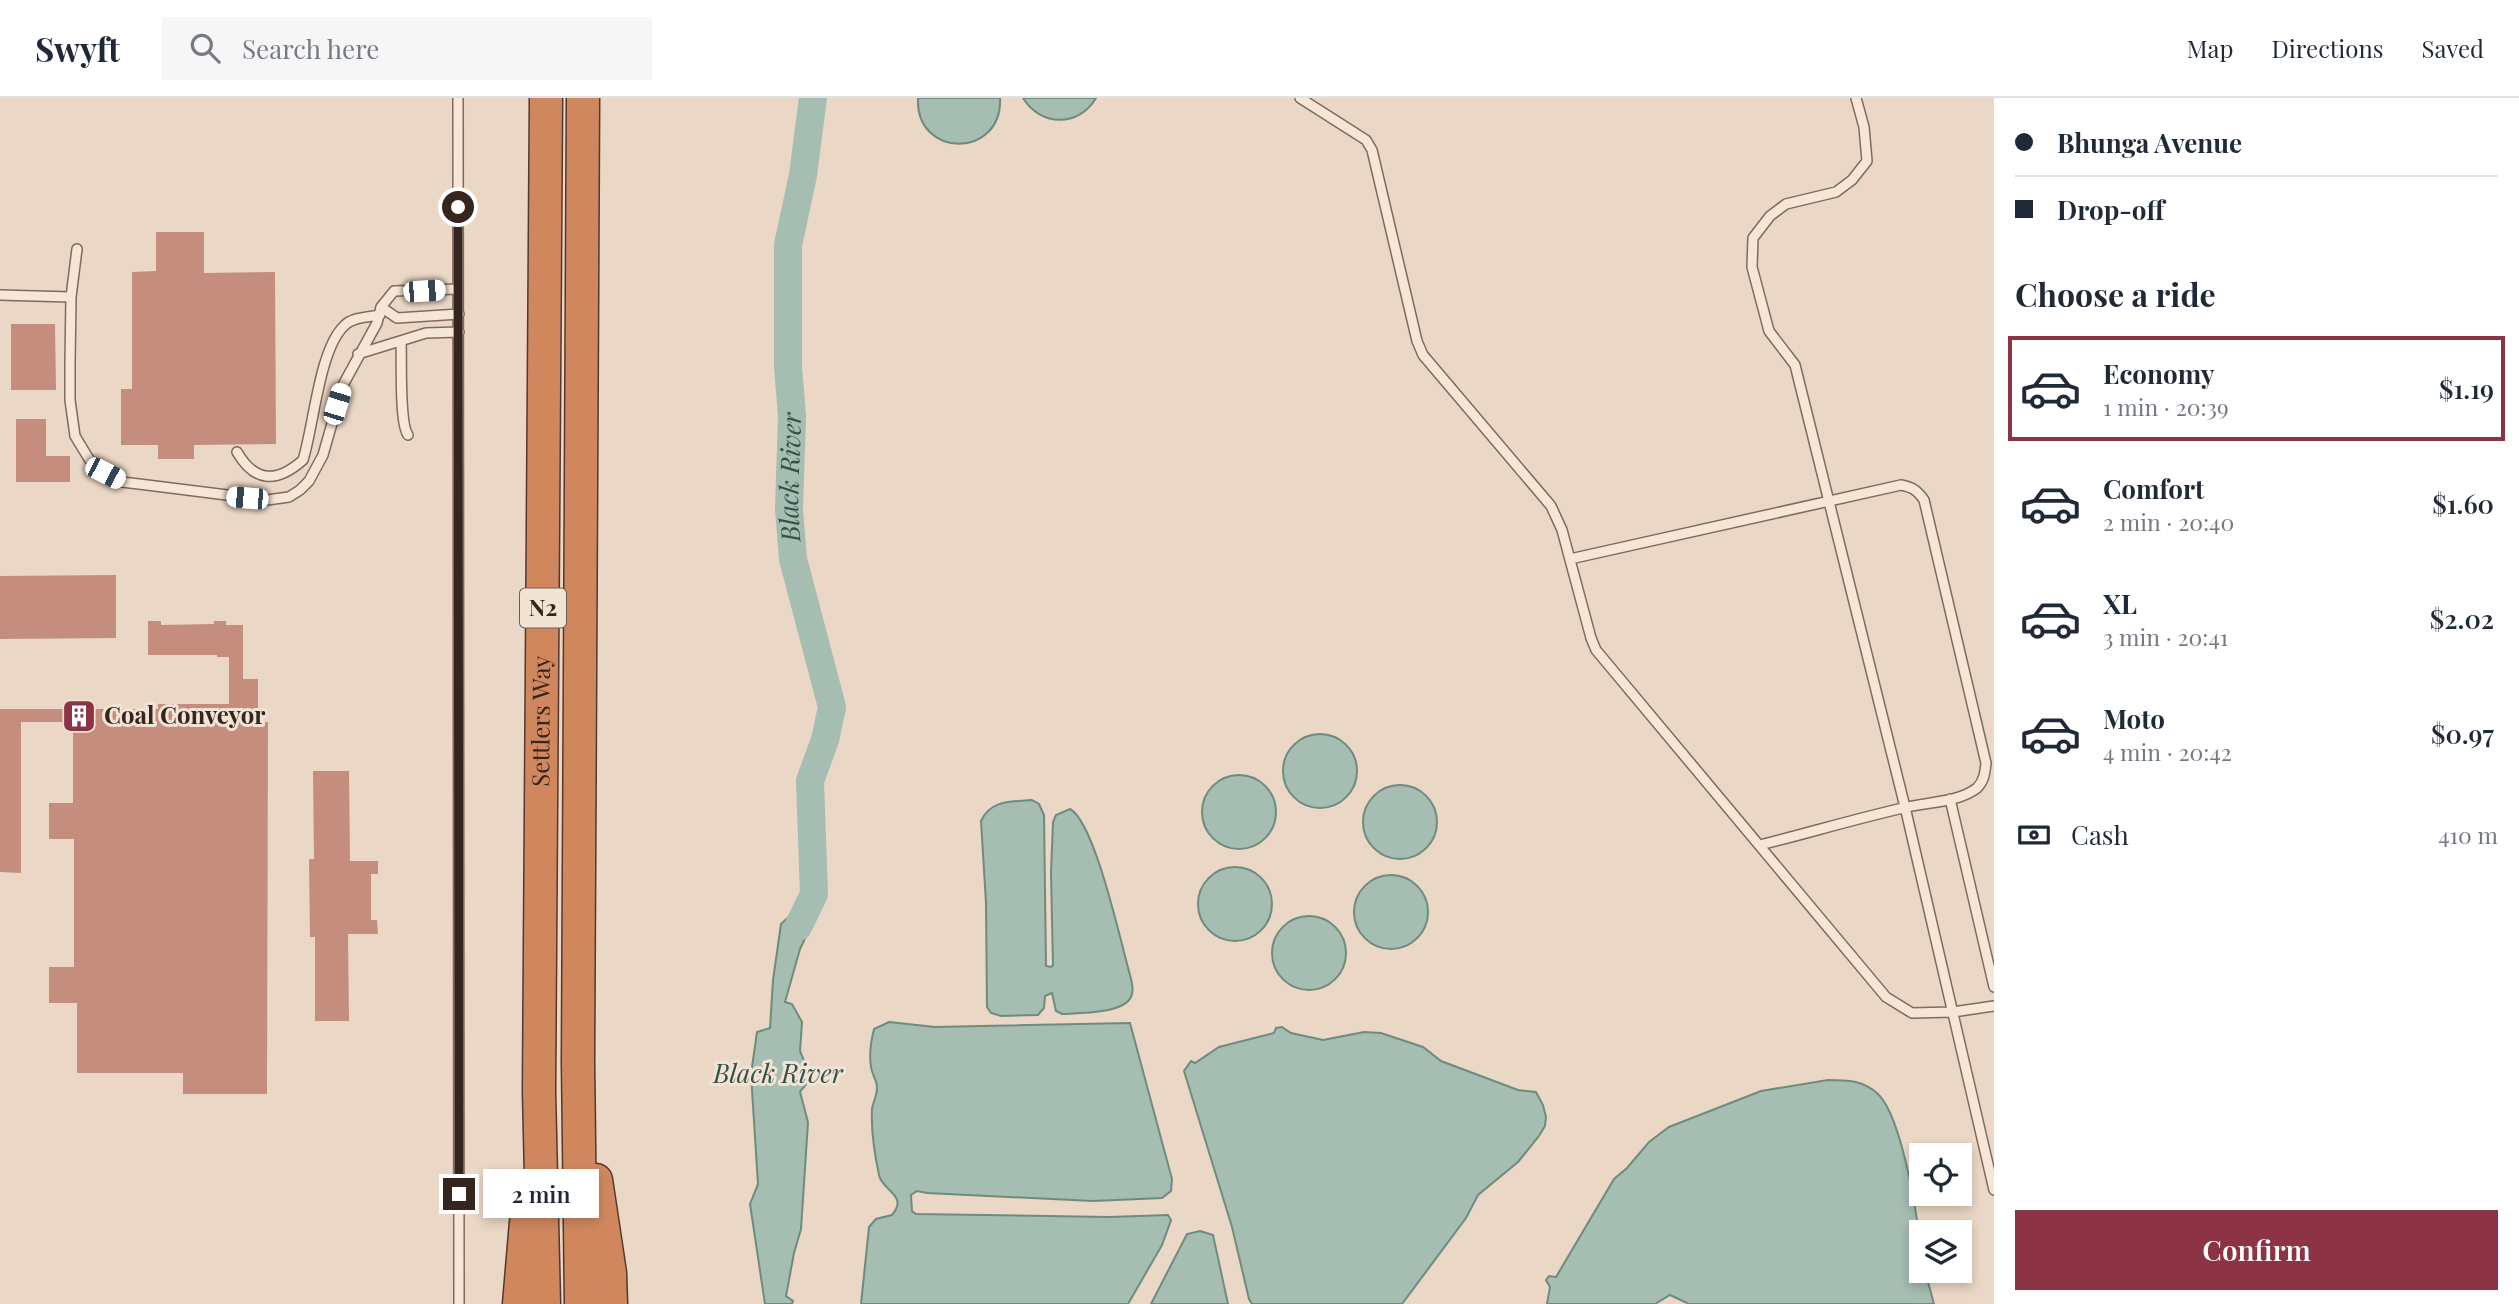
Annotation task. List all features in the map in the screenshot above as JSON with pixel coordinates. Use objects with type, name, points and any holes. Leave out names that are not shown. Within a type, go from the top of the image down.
[{"type":"highway","name":"Settlers Way","points":[[544,1304],[539,1091],[546,98]]},
{"type":"highway","name":"Settlers Way","points":[[581,1304],[578,1061],[583,98]]},
{"type":"highway","points":[[578,1061],[610,1273],[611,1304]]},
{"type":"highway","points":[[519,1304],[539,1091]]},
{"type":"lane","points":[[458,98],[459,1304]]},
{"type":"lane","points":[[1300,98],[1366,141],[1372,150],[1423,355],[1431,368],[1550,506],[1562,530],[1591,638],[1597,650],[1886,997],[1912,1013],[1953,1012],[1994,1006]]},
{"type":"lane","points":[[1856,98],[1864,127],[1867,161],[1852,180],[1836,192],[1786,204],[1770,216],[1753,238],[1752,267],[1769,331],[1795,365],[1905,807],[1994,1190]]},
{"type":"lane","points":[[76,249],[71,297],[71,400],[75,436],[89,459],[105,473],[122,482],[267,500],[289,497],[309,481],[323,455],[343,385],[394,291],[458,289]]},
{"type":"lane","points":[[0,295],[71,297]]},
{"type":"lane","points":[[237,452],[249,469],[260,476],[284,474],[303,460],[320,386],[335,338],[346,323],[381,311],[397,317],[459,314]]},
{"type":"lane","points":[[358,354],[426,333],[459,332]]},
{"type":"lane","points":[[401,341],[403,418],[408,435]]},
{"type":"lane","points":[[1570,559],[1900,485],[1912,487],[1923,500],[1986,763],[1984,778],[1969,792],[1950,799],[1905,807],[1760,845]]},
{"type":"lane","points":[[1950,799],[1994,986]]},
{"type":"water","points":[[918,98],[1000,98],[997,118],[988,132],[975,141],[959,144],[943,141],[930,132],[921,118]]},
{"type":"water","points":[[1023,98],[1096,98],[1089,108],[1080,114],[1060,120],[1040,114]]},
{"type":"water","points":[[1320,734],[1334,737],[1346,745],[1354,757],[1357,771],[1354,785],[1346,797],[1334,805],[1320,808],[1306,805],[1294,797],[1286,785],[1283,771],[1286,757],[1294,745],[1306,737]]},
{"type":"water","points":[[1239,775],[1253,778],[1265,786],[1273,798],[1276,812],[1273,826],[1265,838],[1253,846],[1239,849],[1225,846],[1213,838],[1205,826],[1202,812],[1205,798],[1213,786],[1225,778]]},
{"type":"water","points":[[1400,785],[1414,788],[1426,796],[1434,808],[1437,822],[1434,836],[1426,848],[1414,856],[1400,859],[1386,856],[1374,848],[1366,836],[1363,822],[1366,808],[1374,796],[1386,788]]},
{"type":"water","points":[[1032,800],[1039,804],[1044,815],[1046,966],[1053,965],[1053,822],[1056,815],[1070,809],[1089,836],[1098,859],[1131,978],[1131,997],[1119,1007],[1100,1012],[1062,1014],[1056,1011],[1052,993],[1045,996],[1044,1008],[1038,1015],[1001,1016],[991,1013],[987,1007],[986,903],[981,821],[996,805]]},
{"type":"water","points":[[1235,867],[1256,873],[1266,883],[1272,904],[1266,925],[1256,935],[1235,941],[1214,935],[1204,925],[1198,904],[1204,883],[1214,873]]},
{"type":"water","points":[[1391,875],[1405,878],[1417,886],[1425,898],[1428,912],[1425,926],[1417,938],[1405,946],[1391,949],[1377,946],[1365,938],[1357,926],[1354,912],[1357,898],[1365,886],[1377,878]]},
{"type":"water","name":"Black River","points":[[814,894],[821,905],[800,949],[785,1002],[792,1004],[802,1022],[800,1051],[811,1078],[800,1092],[808,1122],[801,1229],[786,1296],[793,1301],[792,1304],[765,1304],[750,1204],[758,1184],[751,1074],[757,1032],[770,1028],[781,924]]},
{"type":"water","points":[[1309,916],[1323,919],[1335,927],[1343,939],[1346,953],[1343,967],[1335,979],[1323,987],[1309,990],[1295,987],[1283,979],[1275,967],[1272,953],[1275,939],[1283,927],[1295,919]]},
{"type":"water","points":[[889,1022],[935,1027],[1130,1023],[1172,1179],[1171,1191],[1162,1198],[1093,1201],[917,1191],[911,1195],[912,1211],[916,1214],[1109,1217],[1168,1215],[1171,1220],[1162,1245],[1128,1304],[861,1304],[869,1227],[876,1219],[892,1215],[898,1203],[879,1175],[872,1125],[872,1109],[877,1088],[870,1062],[872,1038],[874,1029]]},
{"type":"water","points":[[1282,1027],[1291,1033],[1323,1040],[1364,1032],[1381,1033],[1423,1047],[1441,1061],[1518,1090],[1536,1092],[1543,1105],[1545,1126],[1539,1136],[1518,1162],[1478,1195],[1466,1218],[1402,1304],[1252,1304],[1249,1299],[1232,1227],[1184,1071],[1191,1061],[1195,1063],[1219,1047],[1274,1033],[1276,1028]]},
{"type":"water","points":[[1828,1080],[1861,1083],[1878,1094],[1887,1107],[1903,1151],[1909,1178],[1909,1206],[1914,1206],[1917,1220],[1909,1220],[1909,1283],[1928,1283],[1934,1304],[1689,1304],[1670,1295],[1655,1304],[1547,1304],[1550,1287],[1546,1280],[1549,1276],[1556,1277],[1614,1179],[1649,1142],[1669,1127],[1761,1091]]},
{"type":"water","points":[[1200,1231],[1213,1235],[1228,1304],[1151,1304],[1187,1234]]},
{"type":"building","points":[[156,232],[204,232],[204,273],[275,272],[276,444],[194,445],[194,459],[158,459],[158,445],[121,445],[121,389],[132,389],[132,272],[156,271]]},
{"type":"building","points":[[11,324],[55,324],[56,390],[11,390]]},
{"type":"building","points":[[16,419],[46,419],[46,456],[70,456],[70,482],[16,482]]},
{"type":"building","points":[[116,575],[116,638],[0,639],[0,576]]},
{"type":"building","points":[[148,621],[161,621],[161,625],[214,624],[214,621],[226,621],[226,625],[243,625],[243,679],[258,679],[258,722],[268,722],[267,1094],[183,1094],[183,1073],[77,1073],[77,1003],[49,1003],[49,967],[74,967],[74,839],[49,839],[49,803],[73,803],[73,722],[21,722],[21,873],[0,872],[0,709],[158,709],[158,704],[229,704],[229,657],[148,655]]},
{"type":"building","points":[[313,771],[349,771],[350,861],[378,861],[378,874],[371,874],[371,920],[377,920],[378,934],[348,934],[349,1021],[315,1021],[315,937],[310,937],[309,859],[314,859]]},
{"type":"waterway","name":"Black River","points":[[798,927],[814,894],[810,781],[825,740],[832,707],[793,559],[789,509],[792,416],[788,367],[788,245],[803,175],[813,98]]},
{"type":"place","name":"Coal Conveyor","points":[[79,716]]},
{"type":"route","points":[[458,207],[459,1194]]}]
